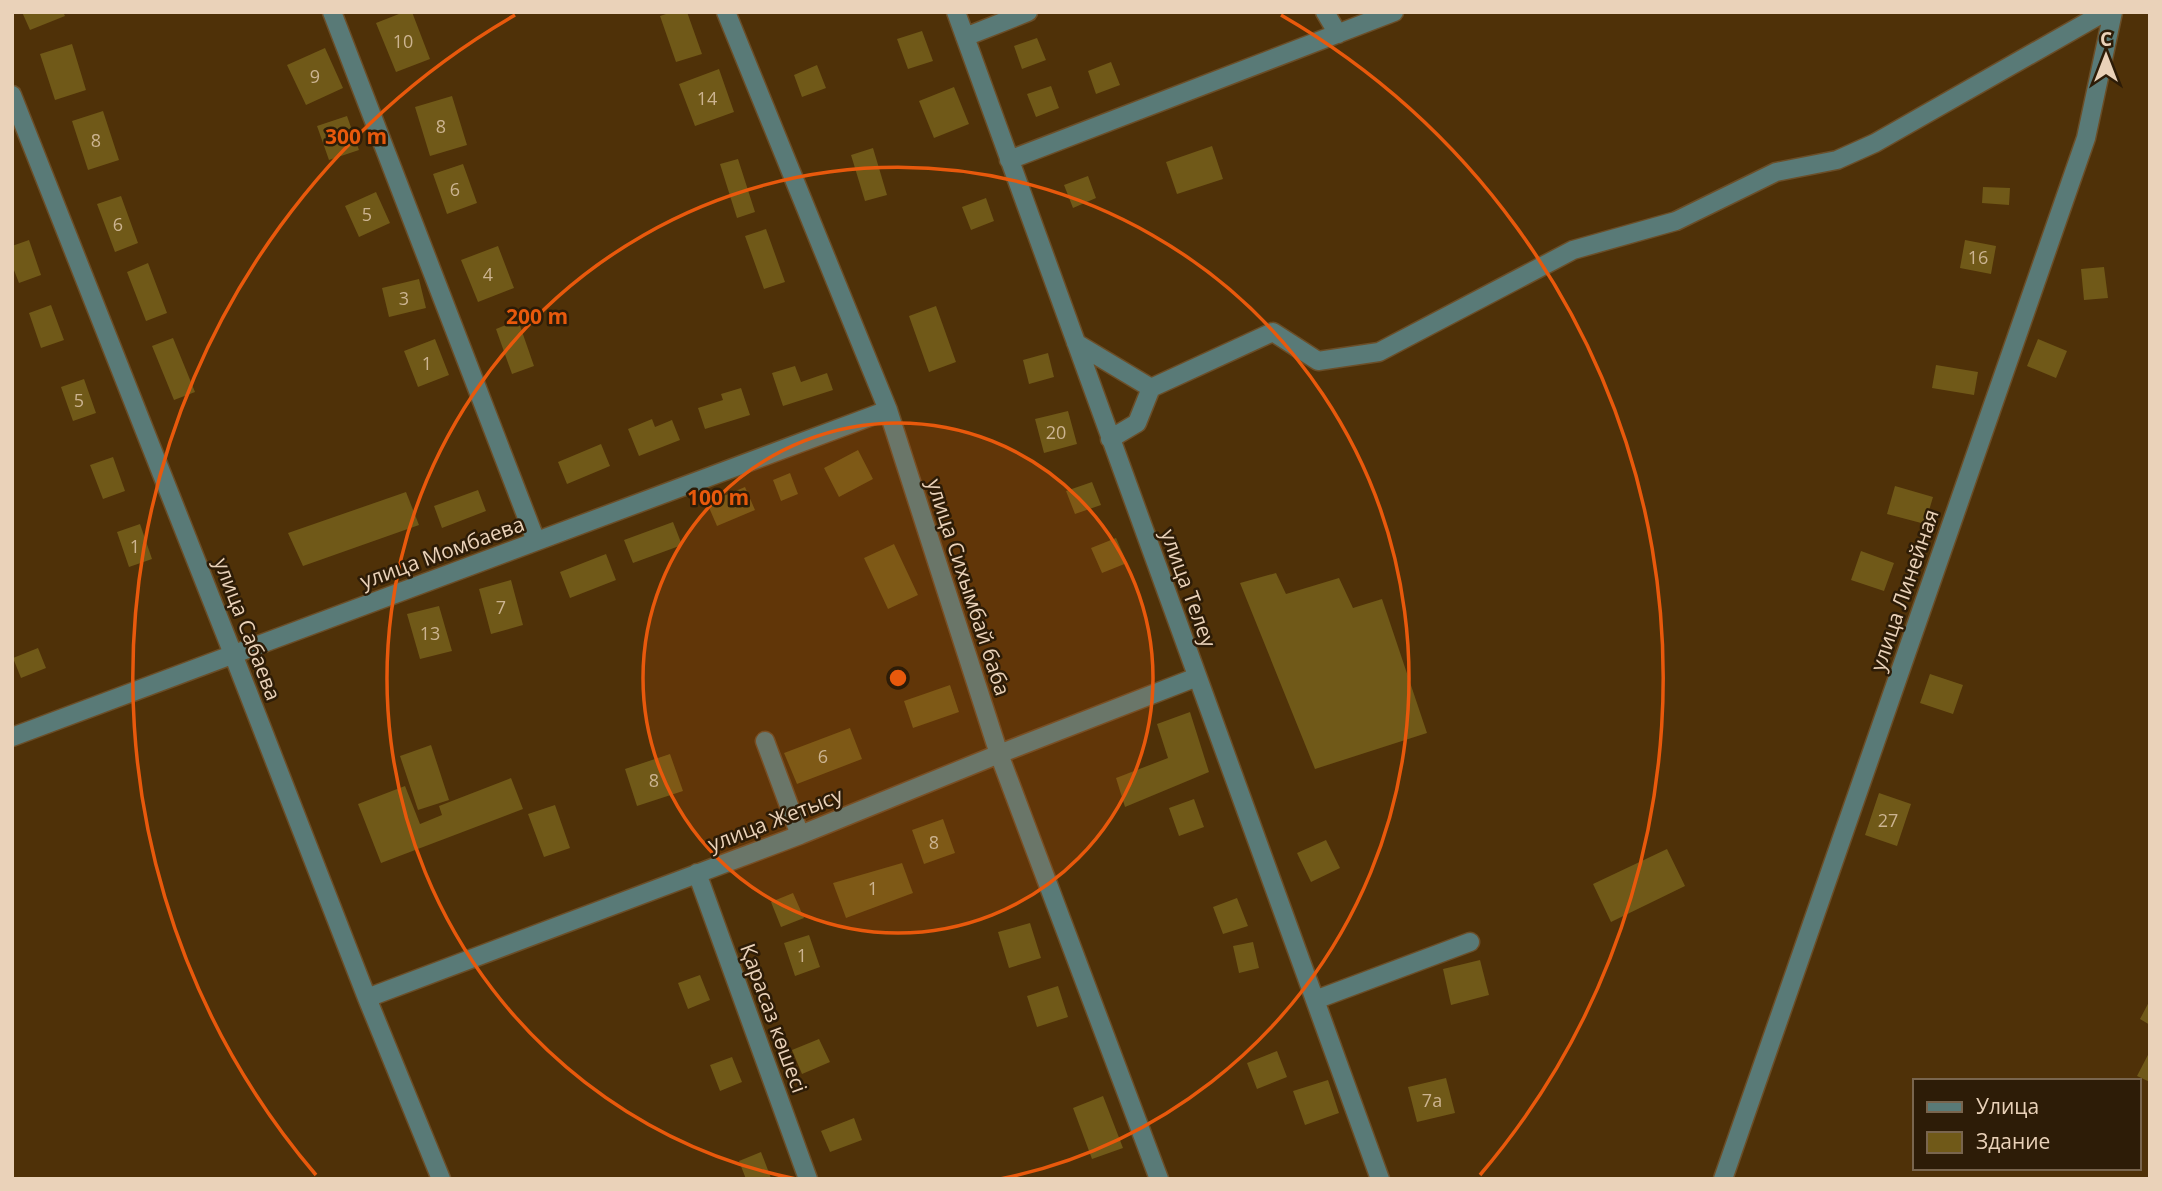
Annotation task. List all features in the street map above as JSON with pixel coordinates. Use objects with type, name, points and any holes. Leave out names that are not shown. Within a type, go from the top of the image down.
[{"type":"street","points":[[332,12],[537,541]]},
{"type":"street","name":"улица Сихымбай баба","points":[[726,12],[888,410],[999,754],[1159,1179]]},
{"type":"street","name":"улица Телеу","points":[[956,12],[1380,1179]]},
{"type":"street","points":[[965,37],[1028,12]]},
{"type":"street","points":[[1325,12],[1338,34]]},
{"type":"street","points":[[1009,160],[1394,12]]},
{"type":"street","points":[[1110,439],[1137,423],[1151,388],[1273,332],[1318,361],[1379,352],[1573,250],[1676,221],[1776,172],[1837,160],[1875,143],[2105,12]]},
{"type":"street","name":"улица Линейная","points":[[1723,1179],[2086,138],[2113,12]]},
{"type":"street","name":"улица Сабаева","points":[[12,95],[367,998],[441,1179]]},
{"type":"street","points":[[1076,343],[1151,388]]},
{"type":"street","name":"улица Момбаева","points":[[12,737],[888,410]]},
{"type":"street","name":"улица Жетысу","points":[[367,998],[800,835],[1197,677]]},
{"type":"street","points":[[765,741],[800,835]]},
{"type":"street","name":"Қарасаз көшесі","points":[[697,873],[808,1179]]},
{"type":"street","points":[[1315,1000],[1470,942]]},
{"type":"building","points":[[22,12],[63,12],[65,16],[30,30]]},
{"type":"building","points":[[404,12],[412,12],[430,59],[396,72],[376,23]]},
{"type":"building","points":[[672,12],[687,12],[702,54],[676,62],[660,16]]},
{"type":"building","points":[[922,31],[933,61],[908,69],[897,39]]},
{"type":"building","points":[[1037,38],[1046,60],[1022,69],[1014,46]]},
{"type":"building","points":[[72,44],[86,90],[55,100],[40,54]]},
{"type":"building","points":[[325,48],[343,88],[306,105],[287,65]]},
{"type":"building","points":[[1111,62],[1120,85],[1096,94],[1088,71]]},
{"type":"building","points":[[817,65],[826,88],[802,97],[794,75]]},
{"type":"building","points":[[719,69],[734,112],[695,126],[679,84]]},
{"type":"building","points":[[1051,86],[1059,108],[1036,117],[1027,94]]},
{"type":"building","points":[[954,87],[969,124],[934,138],[919,101]]},
{"type":"building","points":[[452,96],[467,145],[430,156],[415,107]]},
{"type":"building","points":[[103,111],[119,160],[88,170],[72,121]]},
{"type":"building","points":[[347,116],[359,150],[329,160],[317,126]]},
{"type":"building","points":[[1212,146],[1223,179],[1177,194],[1166,162]]},
{"type":"building","points":[[873,148],[887,195],[865,201],[851,155]]},
{"type":"building","points":[[738,159],[755,212],[737,218],[720,164]]},
{"type":"building","points":[[463,164],[477,203],[447,214],[433,174]]},
{"type":"building","points":[[1088,176],[1096,198],[1073,208],[1064,185]]},
{"type":"building","points":[[1983,187],[2010,188],[2009,205],[1982,203]]},
{"type":"building","points":[[376,192],[390,223],[359,237],[345,206]]},
{"type":"building","points":[[121,196],[138,243],[115,252],[97,204]]},
{"type":"building","points":[[986,198],[994,221],[971,230],[962,207]]},
{"type":"building","points":[[766,229],[785,282],[764,289],[745,236]]},
{"type":"building","points":[[29,240],[41,275],[19,283],[12,265],[12,246]]},
{"type":"building","points":[[1965,240],[1996,246],[1991,274],[1960,268]]},
{"type":"building","points":[[498,246],[514,288],[478,302],[461,260]]},
{"type":"building","points":[[148,263],[167,313],[146,321],[127,272]]},
{"type":"building","points":[[2104,267],[2108,298],[2084,300],[2081,269]]},
{"type":"building","points":[[419,279],[426,308],[389,317],[382,288]]},
{"type":"building","points":[[51,305],[64,340],[41,348],[29,313]]},
{"type":"building","points":[[936,306],[956,362],[929,372],[909,316]]},
{"type":"building","points":[[518,320],[534,366],[512,374],[496,329]]},
{"type":"building","points":[[173,338],[195,392],[174,400],[152,346]]},
{"type":"building","points":[[435,339],[449,375],[418,387],[404,351]]},
{"type":"building","points":[[2038,339],[2067,351],[2056,378],[2027,366]]},
{"type":"building","points":[[1048,353],[1054,377],[1029,384],[1023,360]]},
{"type":"building","points":[[1936,365],[1978,372],[1974,395],[1932,388]]},
{"type":"building","points":[[795,366],[801,382],[827,373],[833,390],[783,406],[772,373]]},
{"type":"building","points":[[84,379],[96,413],[73,421],[61,387]]},
{"type":"building","points":[[741,388],[750,415],[705,429],[698,408],[723,400],[721,394]]},
{"type":"building","points":[[1068,411],[1077,444],[1044,453],[1035,419]]},
{"type":"building","points":[[652,419],[655,427],[672,420],[680,440],[639,456],[628,429]]},
{"type":"building","points":[[601,444],[610,466],[567,484],[558,462]]},
{"type":"building","points":[[858,450],[873,479],[839,497],[824,468]]},
{"type":"building","points":[[113,457],[125,491],[103,499],[90,465]]},
{"type":"building","points":[[790,473],[798,494],[781,501],[773,480]]},
{"type":"building","points":[[1092,482],[1101,505],[1075,514],[1066,491]]},
{"type":"building","points":[[1895,486],[1933,497],[1925,524],[1887,514]]},
{"type":"building","points":[[745,487],[755,510],[717,526],[707,503]]},
{"type":"building","points":[[478,490],[486,511],[442,528],[434,506]]},
{"type":"building","points":[[406,492],[419,525],[303,566],[288,533]]},
{"type":"building","points":[[673,522],[682,545],[633,563],[624,540]]},
{"type":"building","points":[[140,524],[152,559],[129,567],[117,532]]},
{"type":"building","points":[[1116,538],[1127,563],[1102,573],[1091,548]]},
{"type":"building","points":[[894,544],[918,595],[888,609],[864,558]]},
{"type":"building","points":[[1861,551],[1894,563],[1884,591],[1851,580]]},
{"type":"building","points":[[606,554],[616,580],[570,598],[560,572]]},
{"type":"building","points":[[1276,573],[1286,594],[1339,578],[1353,608],[1382,599],[1427,733],[1315,769],[1240,583]]},
{"type":"building","points":[[511,580],[523,625],[491,634],[479,589]]},
{"type":"building","points":[[439,606],[452,651],[420,659],[407,614]]},
{"type":"building","points":[[38,648],[46,668],[21,678],[13,658]]},
{"type":"building","points":[[1930,674],[1963,685],[1953,714],[1920,703]]},
{"type":"building","points":[[950,685],[959,712],[913,728],[904,701]]},
{"type":"building","points":[[1190,712],[1209,772],[1125,807],[1116,778],[1168,758],[1157,724]]},
{"type":"building","points":[[850,728],[862,759],[797,784],[784,753]]},
{"type":"building","points":[[431,745],[449,800],[418,810],[400,756]]},
{"type":"building","points":[[670,754],[683,791],[637,806],[625,769]]},
{"type":"building","points":[[511,778],[523,809],[381,863],[358,804],[405,786],[420,824],[442,815],[439,806]]},
{"type":"building","points":[[1879,793],[1911,804],[1897,846],[1865,835]]},
{"type":"building","points":[[1194,799],[1204,827],[1179,836],[1169,808]]},
{"type":"building","points":[[555,805],[570,848],[544,857],[528,814]]},
{"type":"building","points":[[943,819],[955,853],[924,864],[912,830]]},
{"type":"building","points":[[1326,840],[1340,868],[1311,882],[1297,853]]},
{"type":"building","points":[[1667,849],[1685,886],[1611,922],[1593,884]]},
{"type":"building","points":[[902,863],[913,893],[846,918],[833,883]]},
{"type":"building","points":[[793,893],[804,918],[781,927],[771,902]]},
{"type":"building","points":[[1237,898],[1248,926],[1223,934],[1213,907]]},
{"type":"building","points":[[1030,923],[1041,958],[1009,968],[998,932]]},
{"type":"building","points":[[809,935],[820,967],[795,976],[784,943]]},
{"type":"building","points":[[1253,942],[1259,968],[1239,973],[1233,946]]},
{"type":"building","points":[[1480,960],[1489,995],[1451,1005],[1443,969]]},
{"type":"building","points":[[700,975],[710,1000],[688,1009],[678,983]]},
{"type":"building","points":[[1058,986],[1068,1017],[1037,1027],[1027,996]]},
{"type":"building","points":[[2150,1000],[2150,1025],[2140,1019]]},
{"type":"building","points":[[819,1039],[830,1062],[802,1074],[792,1050]]},
{"type":"building","points":[[1277,1051],[1287,1077],[1257,1089],[1247,1063]]},
{"type":"building","points":[[2150,1051],[2150,1082],[2137,1076]]},
{"type":"building","points":[[732,1057],[742,1082],[720,1091],[710,1065]]},
{"type":"building","points":[[1446,1078],[1455,1113],[1417,1122],[1408,1087]]},
{"type":"building","points":[[1328,1080],[1339,1113],[1305,1125],[1293,1091]]},
{"type":"building","points":[[1103,1096],[1123,1148],[1092,1159],[1073,1108]]},
{"type":"building","points":[[854,1118],[862,1140],[830,1152],[821,1131]]},
{"type":"building","points":[[761,1152],[771,1178],[746,1179],[739,1161]]}]
